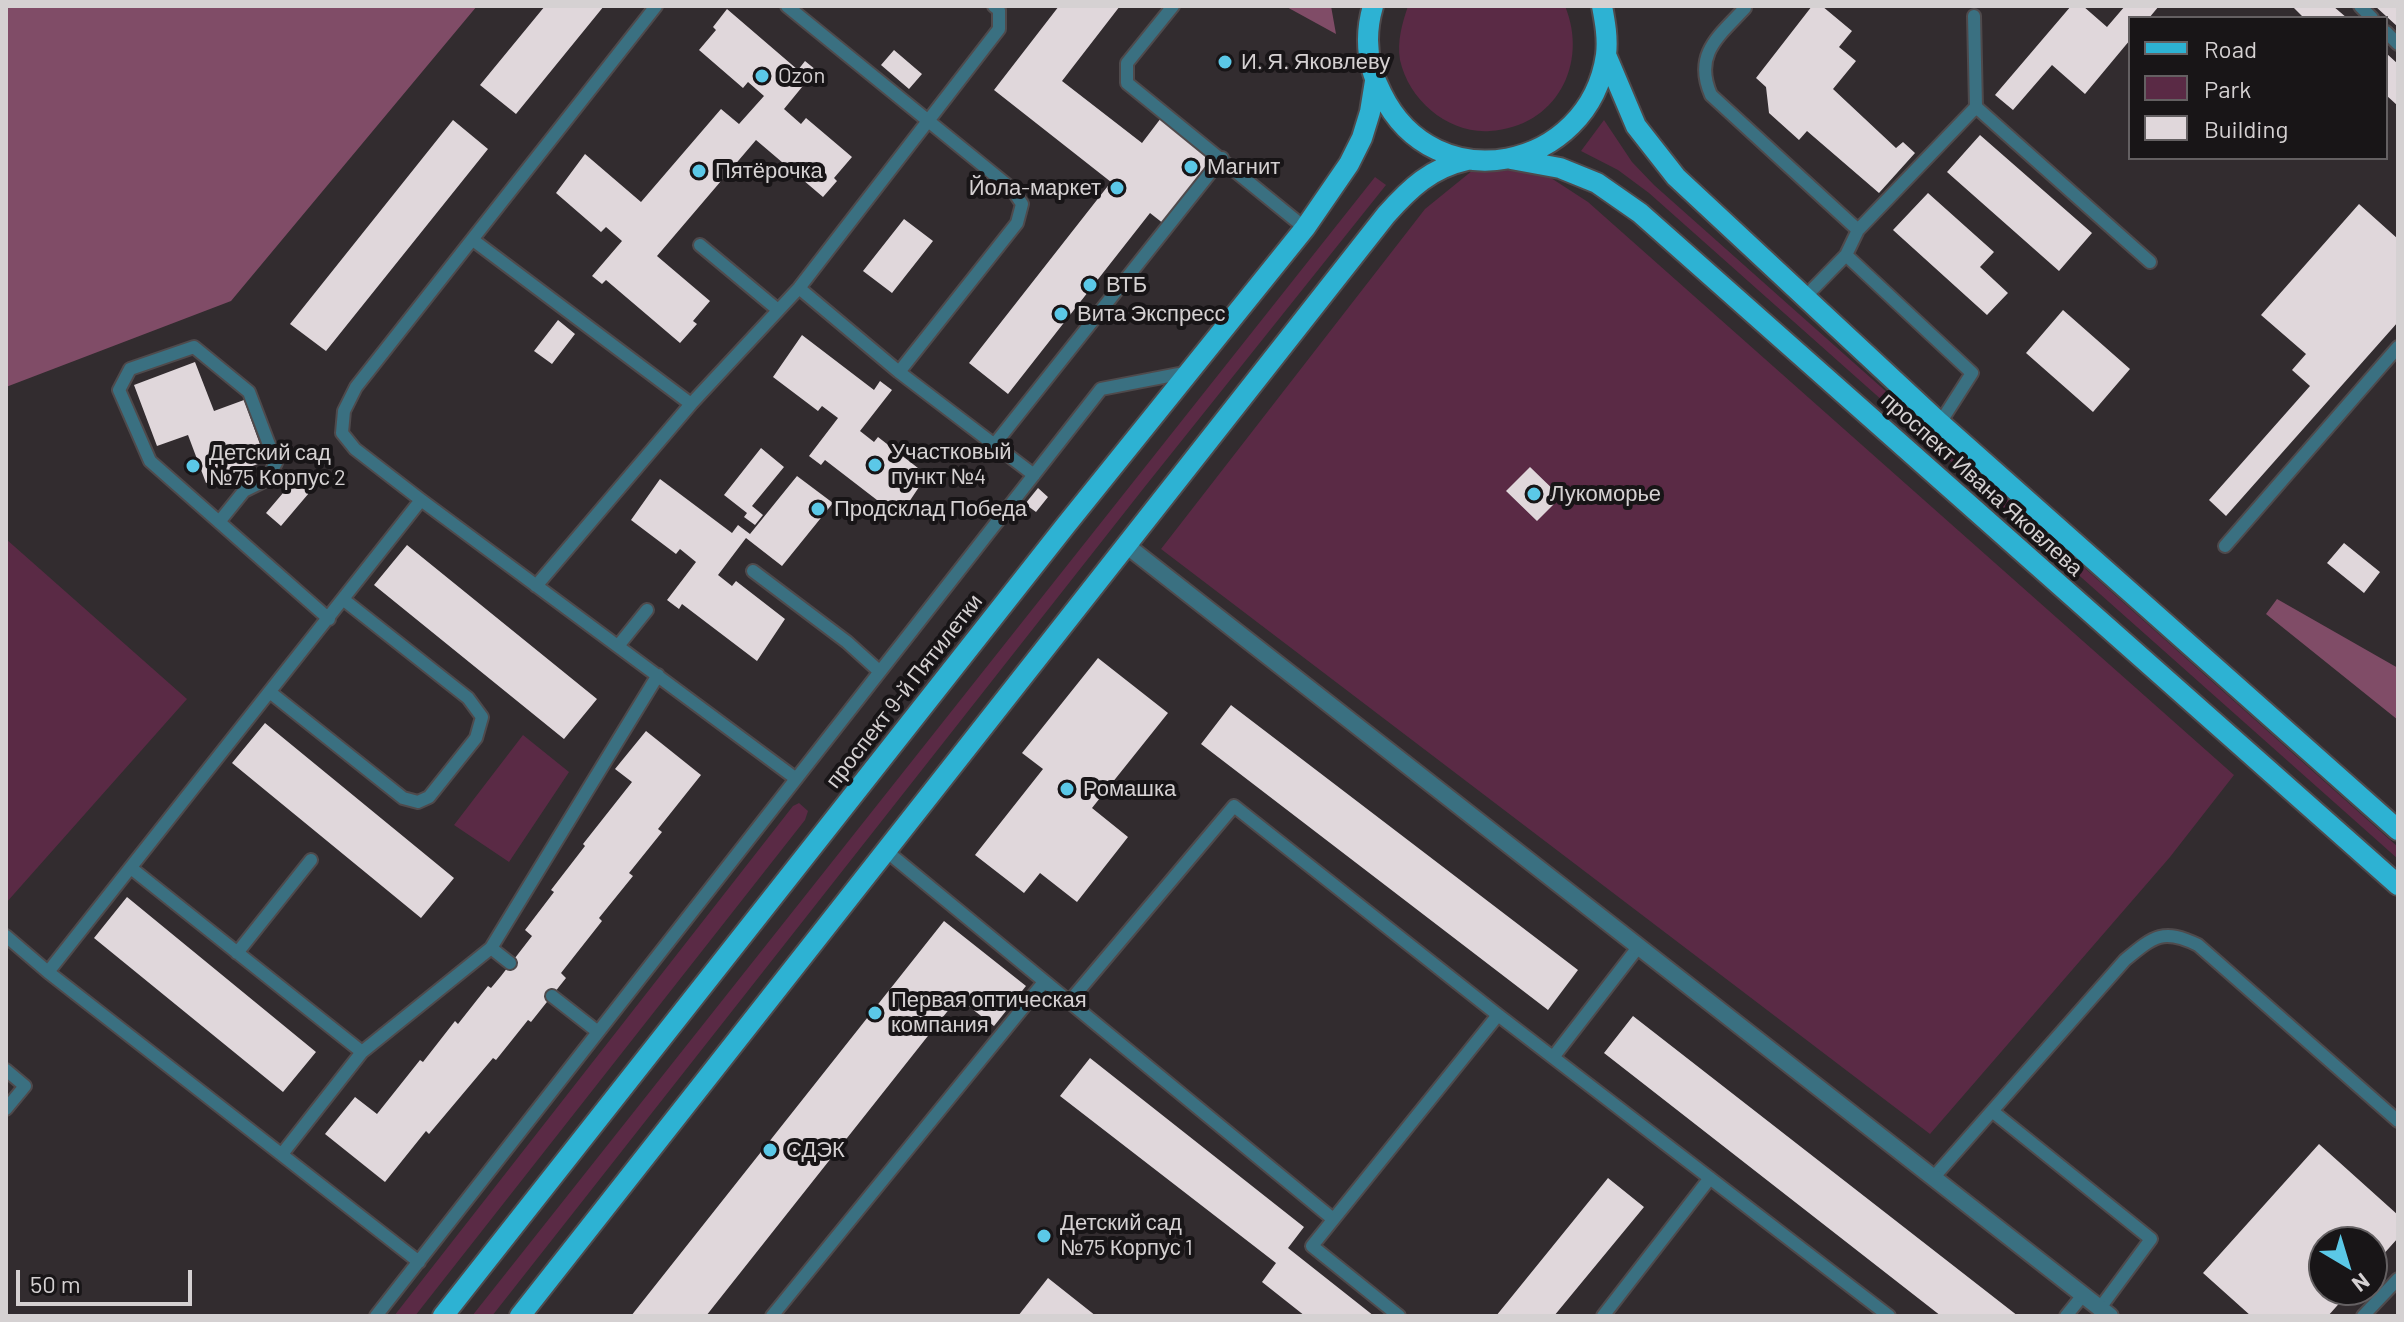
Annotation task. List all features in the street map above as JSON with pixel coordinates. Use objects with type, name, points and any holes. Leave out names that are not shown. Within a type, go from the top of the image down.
[{"type":"main road","points":[[1359,6],[1370,16],[1368,52],[1375,81],[1387,105],[1400,123],[1421,142],[1441,153],[1467,160],[1511,159],[1538,151],[1563,133],[1583,110],[1598,83],[1606,55],[1607,31],[1602,6]]},
{"type":"main road","name":"проспект Ивана Яковлева","points":[[1606,55],[1636,126],[1676,177],[1940,423],[2398,830]]},
{"type":"main road","name":"проспект 9-й Пятилетки","points":[[443,1316],[1305,228],[1349,164],[1362,138],[1375,81]]},
{"type":"main road","name":"проспект Ивана Яковлева","points":[[1511,159],[1560,168],[1597,183],[1640,213],[2398,885]]},
{"type":"main road","points":[[520,1316],[1395,205],[1433,171],[1467,160]]},
{"type":"street","points":[[1126,545],[2105,1312]]},
{"type":"lane","points":[[656,6],[356,387],[344,411],[342,433],[421,500],[795,778]]},
{"type":"lane","points":[[787,6],[929,119],[1012,189],[1022,204],[1017,223],[899,372]]},
{"type":"lane","points":[[536,586],[691,404],[799,288],[999,29],[999,10],[994,6]]},
{"type":"lane","points":[[1173,6],[1127,63],[1127,83],[1305,228]]},
{"type":"lane","points":[[1745,8],[1713,42],[1706,57],[1705,80],[1711,95],[1858,230]]},
{"type":"lane","points":[[1804,298],[1846,255],[1858,230],[1976,107],[1974,16]]},
{"type":"lane","points":[[1976,107],[2150,262]]},
{"type":"lane","points":[[994,445],[1222,158]]},
{"type":"lane","points":[[473,240],[691,404]]},
{"type":"lane","points":[[700,245],[778,310]]},
{"type":"lane","points":[[1846,255],[1972,373],[1940,423]]},
{"type":"lane","points":[[799,288],[899,372],[1034,475]]},
{"type":"lane","points":[[219,522],[244,491],[266,480],[276,463],[249,392],[194,347],[130,369],[119,390],[150,461],[219,522],[329,619]]},
{"type":"lane","points":[[2225,546],[2398,347]]},
{"type":"lane","points":[[376,1316],[1101,389],[1189,372]]},
{"type":"lane","points":[[48,972],[421,500]]},
{"type":"lane","points":[[753,571],[847,642],[879,671]]},
{"type":"lane","points":[[271,693],[403,798],[418,802],[429,797],[469,747],[476,738],[482,717],[468,698],[344,600]]},
{"type":"lane","points":[[618,646],[647,610]]},
{"type":"lane","points":[[282,1154],[362,1052],[491,948],[658,675]]},
{"type":"lane","points":[[1069,1002],[1234,806],[1498,1015],[1889,1316]]},
{"type":"lane","points":[[885,850],[1333,1219]]},
{"type":"lane","points":[[237,953],[311,860]]},
{"type":"lane","points":[[131,868],[362,1052]]},
{"type":"lane","points":[[1933,1178],[2125,960],[2152,938],[2175,934],[2198,945],[2398,1121]]},
{"type":"lane","points":[[6,936],[419,1262]]},
{"type":"lane","points":[[1554,1056],[1639,946]]},
{"type":"lane","points":[[491,948],[510,963]]},
{"type":"lane","points":[[772,1316],[1044,982]]},
{"type":"lane","points":[[552,996],[598,1032]]},
{"type":"lane","points":[[1399,1316],[1312,1246],[1498,1015]]},
{"type":"lane","points":[[6,1070],[25,1086],[6,1109]]},
{"type":"lane","points":[[1992,1111],[2151,1239],[2105,1312]]},
{"type":"lane","points":[[1603,1316],[1710,1178]]},
{"type":"lane","points":[[2364,1316],[2398,1279]]},
{"type":"lane","points":[[2066,1316],[2083,1295]]},
{"type":"green space","points":[[1408,6],[1565,6],[1573,49],[1561,89],[1549,105],[1533,118],[1513,127],[1475,130],[1446,121],[1412,89],[1400,60],[1399,46]]},
{"type":"green space","points":[[1604,120],[1632,162],[1654,185],[2398,847],[2398,859],[1649,193],[1618,170],[1581,151]]},
{"type":"green space","points":[[1531,165],[1588,202],[2234,775],[2170,857],[1930,1134],[1161,549],[1425,209],[1473,170]]},
{"type":"green space","points":[[1375,177],[1386,185],[492,1316],[472,1316]]},
{"type":"green space","points":[[6,539],[187,699],[6,903]]},
{"type":"green space","points":[[523,735],[569,772],[509,862],[454,825]]},
{"type":"green space","points":[[799,803],[808,811],[805,820],[415,1316],[394,1316],[793,806]]},
{"type":"shaded area","points":[[6,6],[477,6],[231,301],[6,387]]},
{"type":"shaded area","points":[[1285,6],[1331,6],[1336,34]]},
{"type":"shaded area","points":[[2277,599],[2398,668],[2398,720],[2266,614]]},
{"type":"building","points":[[545,6],[604,6],[516,114],[480,85]]},
{"type":"building","points":[[1059,6],[1120,6],[1062,81],[1142,143],[1161,118],[1215,161],[1164,224],[1150,213],[1008,394],[969,363],[1111,182],[994,90]]},
{"type":"building","points":[[1812,6],[1822,6],[1852,31],[1839,47],[1856,61],[1833,89],[1896,148],[1903,142],[1915,153],[1879,193],[1807,131],[1799,140],[1769,113],[1766,87],[1756,78]]},
{"type":"building","points":[[2071,6],[2083,6],[2107,27],[2125,6],[2159,6],[2151,16],[2128,16],[2128,42],[2085,94],[2052,65],[2013,110],[1995,95]]},
{"type":"building","points":[[2292,6],[2333,6],[2345,16],[2302,16]]},
{"type":"building","points":[[2375,6],[2398,6],[2398,27],[2388,16]]},
{"type":"building","points":[[727,9],[798,70],[805,61],[816,70],[784,109],[801,124],[806,118],[852,157],[823,197],[756,140],[657,256],[710,301],[693,321],[697,324],[680,343],[606,280],[602,284],[592,276],[622,241],[606,227],[601,232],[556,193],[585,154],[641,202],[721,109],[739,124],[764,96],[748,82],[743,88],[699,50],[716,30],[713,27]]},
{"type":"building","points":[[894,50],[922,74],[909,89],[881,65]]},
{"type":"building","points":[[2388,55],[2398,64],[2398,106],[2388,97]]},
{"type":"building","points":[[453,120],[488,149],[326,351],[290,324]]},
{"type":"building","points":[[1980,135],[2092,233],[2059,271],[1947,172]]},
{"type":"building","points":[[1928,193],[1994,252],[1980,267],[2008,293],[1987,315],[1893,230]]},
{"type":"building","points":[[2359,204],[2398,239],[2398,322],[2226,516],[2209,500],[2310,386],[2292,370],[2306,354],[2261,315]]},
{"type":"building","points":[[904,219],[933,241],[892,293],[863,271]]},
{"type":"building","points":[[2063,310],[2130,369],[2093,412],[2026,353]]},
{"type":"building","points":[[558,320],[575,334],[552,364],[534,351]]},
{"type":"building","points":[[802,335],[874,390],[880,381],[892,390],[860,431],[874,442],[878,437],[927,475],[899,517],[825,460],[821,465],[809,456],[838,418],[822,406],[818,411],[773,377]]},
{"type":"building","points":[[195,362],[214,411],[244,400],[266,461],[206,483],[188,435],[157,446],[134,385]]},
{"type":"building","points":[[761,448],[784,467],[752,506],[763,515],[755,525],[744,517],[747,513],[724,495]]},
{"type":"building","name":"Лукоморье","points":[[1530,467],[1561,497],[1537,521],[1506,491]]},
{"type":"building","points":[[797,476],[833,503],[782,566],[746,538],[718,575],[732,586],[736,581],[785,619],[757,661],[682,604],[679,609],[667,600],[696,562],[680,549],[676,554],[631,520],[660,479],[732,533],[738,525],[750,534]]},
{"type":"building","points":[[294,480],[309,493],[281,526],[266,513]]},
{"type":"building","points":[[1038,488],[1048,497],[1036,512],[1025,504]]},
{"type":"building","points":[[2344,543],[2380,572],[2364,593],[2327,563]]},
{"type":"building","points":[[407,545],[597,699],[564,739],[374,585]]},
{"type":"building","name":"Ромашка","points":[[1098,658],[1168,713],[1092,808],[1128,837],[1077,902],[1040,873],[1024,893],[975,855],[1043,769],[1022,753]]},
{"type":"building","points":[[1231,705],[1578,970],[1548,1010],[1201,744]]},
{"type":"building","points":[[265,723],[454,878],[421,918],[232,763]]},
{"type":"building","points":[[646,731],[701,775],[658,829],[662,832],[629,873],[633,876],[561,973],[566,978],[531,1022],[528,1020],[496,1060],[493,1058],[429,1134],[426,1131],[385,1182],[325,1134],[355,1097],[377,1114],[455,1021],[458,1024],[488,986],[491,988],[501,976],[532,936],[525,930],[554,892],[551,890],[632,782],[615,769]]},
{"type":"building","points":[[127,897],[316,1052],[283,1092],[94,938]]},
{"type":"building","points":[[944,921],[1026,986],[994,1026],[958,998],[706,1316],[631,1316]]},
{"type":"building","points":[[1633,1016],[2018,1316],[1941,1316],[1604,1053]]},
{"type":"building","points":[[1090,1058],[1304,1227],[1288,1248],[1374,1316],[1305,1316],[1262,1282],[1276,1263],[1060,1096]]},
{"type":"building","points":[[2319,1144],[2398,1215],[2398,1238],[2388,1249],[2388,1226],[2308,1226],[2308,1306],[2337,1306],[2328,1316],[2251,1316],[2203,1273]]},
{"type":"building","points":[[1608,1178],[1644,1207],[1554,1316],[1496,1316]]},
{"type":"building","points":[[1048,1278],[1096,1316],[1018,1316]]},
{"type":"place","name":"И. Я. Яковлеву","points":[[1225,62]]},
{"type":"place","name":"Ozon","points":[[762,76]]},
{"type":"place","name":"Магнит","points":[[1191,167]]},
{"type":"place","name":"Пятёрочка","points":[[699,171]]},
{"type":"place","name":"Йола-маркет","points":[[1117,188]]},
{"type":"place","name":"ВТБ","points":[[1090,285]]},
{"type":"place","name":"Вита Экспресс","points":[[1061,314]]},
{"type":"place","name":"Участковый пункт №4","points":[[875,465]]},
{"type":"place","name":"Детский сад №75 Корпус 2","points":[[193,466]]},
{"type":"place","name":"Лукоморье","points":[[1534,494]]},
{"type":"place","name":"Продсклад Победа","points":[[818,509]]},
{"type":"place","name":"Ромашка","points":[[1067,789]]},
{"type":"place","name":"Первая оптическая компания","points":[[875,1013]]},
{"type":"place","name":"СДЭК","points":[[770,1150]]},
{"type":"place","name":"Детский сад №75 Корпус 1","points":[[1044,1236]]}]
